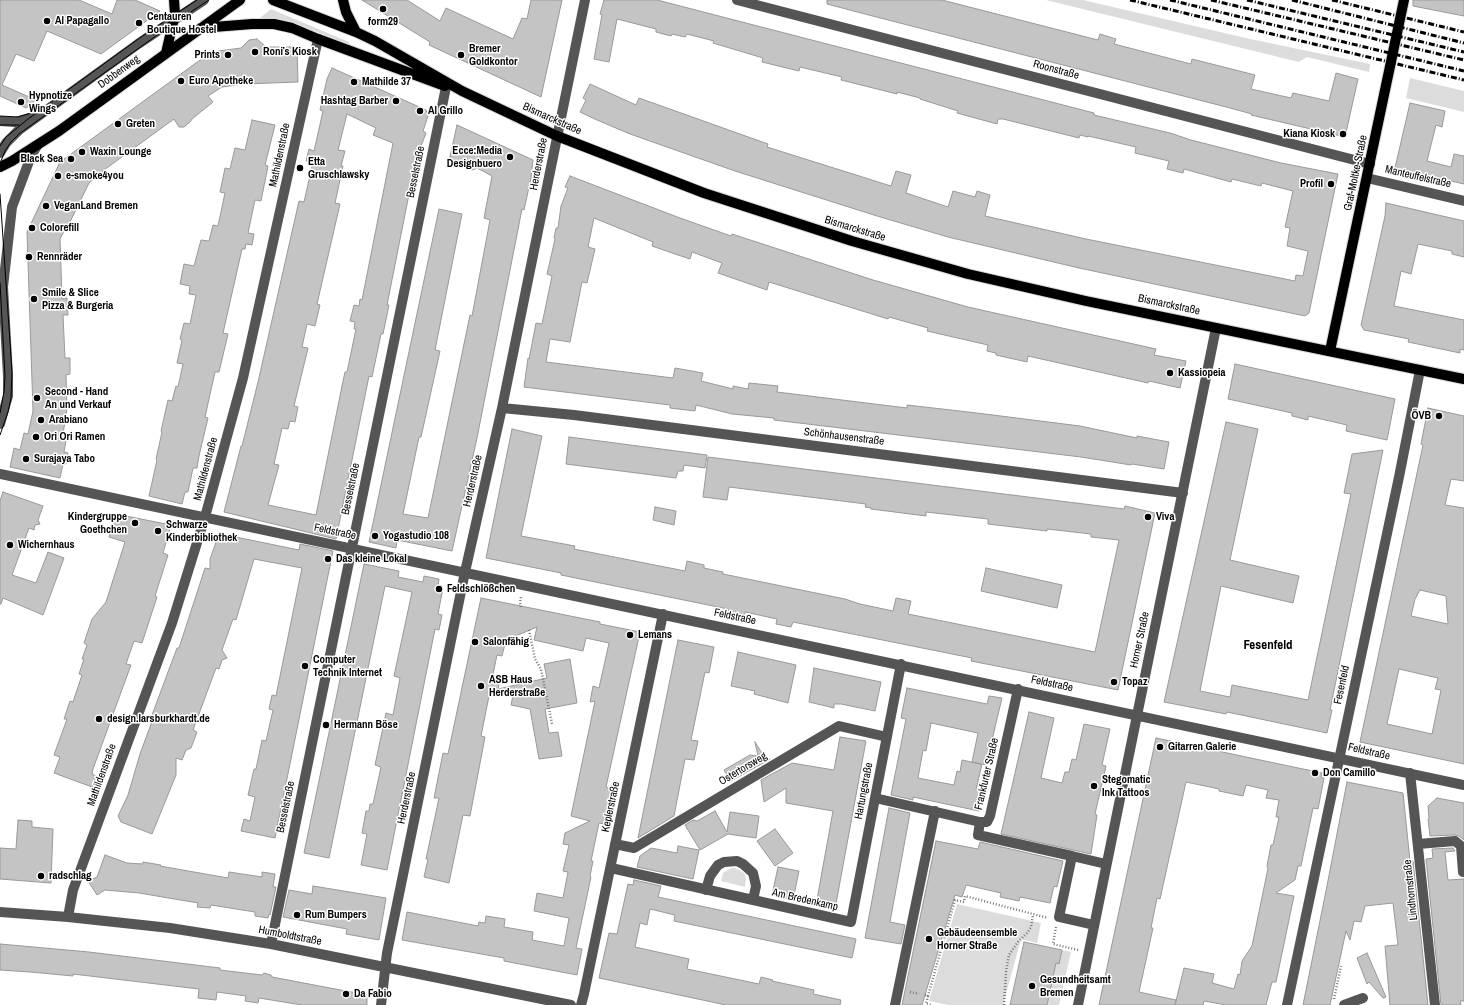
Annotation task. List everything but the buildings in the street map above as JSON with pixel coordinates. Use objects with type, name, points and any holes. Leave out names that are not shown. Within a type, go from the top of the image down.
[{"type":"main road","points":[[166,53],[175,14],[174,0]]},
{"type":"main road","name":"Dobbenweg","points":[[0,167],[12,162],[37,146],[240,0]]},
{"type":"main road","name":"Bismarckstraße","points":[[273,0],[356,32],[462,91],[557,136],[704,193],[852,242],[968,274],[1216,328],[1464,379]]},
{"type":"main road","points":[[343,0],[346,12],[356,32]]},
{"type":"main road","name":"Graf-Moltke-Straße","points":[[1330,351],[1404,0]]},
{"type":"main road","points":[[200,28],[252,24],[274,24],[292,28],[446,87],[462,91]]},
{"type":"main road","points":[[0,162],[12,162]]},
{"type":"street","points":[[0,153],[12,136],[46,110],[174,19],[204,0]]},
{"type":"street","name":"Herderstraße","points":[[381,1005],[387,953],[465,572],[502,408],[585,0]]},
{"type":"street","name":"Roonstraße","points":[[737,0],[1370,164]]},
{"type":"street","name":"Mathildenstraße","points":[[68,917],[73,890],[172,623],[205,517],[243,378],[318,39]]},
{"type":"street","name":"Besselstraße","points":[[270,944],[446,87]]},
{"type":"street","points":[[0,120],[16,122],[32,118],[46,110]]},
{"type":"street","points":[[3,287],[12,207],[31,156],[37,146]]},
{"type":"street","name":"Manteuffelstraße","points":[[1367,178],[1464,201]]},
{"type":"street","points":[[0,248],[8,376],[8,396],[1,417]]},
{"type":"street","points":[[0,276],[3,287]]},
{"type":"street","name":"Horner Straße","points":[[1078,1005],[1216,328]]},
{"type":"street","name":"Fesenfeld","points":[[1287,1005],[1399,477],[1420,370]]},
{"type":"street","name":"Schönhausenstraße","points":[[502,408],[574,415],[1183,492]]},
{"type":"street","name":"Feldstraße","points":[[0,474],[1137,714],[1464,785]]},
{"type":"street","name":"Keplerstraße","points":[[581,1005],[611,868],[663,614]]},
{"type":"street","name":"Hartungstraße","points":[[851,922],[901,664]]},
{"type":"street","name":"Frankfurter Straße","points":[[875,798],[980,822],[987,822],[990,816],[1018,689]]},
{"type":"street","name":"Ostertorsweg","points":[[615,844],[634,848],[839,726],[887,737]]},
{"type":"street","name":"Lindhornstraße","points":[[1410,774],[1435,1005]]},
{"type":"street","points":[[895,1005],[935,811]]},
{"type":"street","points":[[980,822],[978,835],[1106,864]]},
{"type":"street","points":[[1418,844],[1455,841],[1461,846],[1464,872]]},
{"type":"street","points":[[1072,856],[1059,917],[1094,925]]},
{"type":"street","points":[[706,890],[710,876],[718,866],[724,862],[737,861],[753,873],[756,886],[753,900]]},
{"type":"street","name":"Am Bredenkamp","points":[[611,868],[851,922]]},
{"type":"street","name":"Humboldtstraße","points":[[0,912],[68,917],[170,928],[270,944],[571,1005]]},
{"type":"street","points":[[1344,1005],[1363,998]]},
{"type":"path","points":[[529,630],[535,659],[541,669],[552,724]]},
{"type":"path","points":[[932,1005],[926,1004],[926,995],[955,900],[964,902],[965,896],[1042,917]]},
{"type":"path","points":[[1004,1005],[1006,972],[1009,955],[1018,942],[1027,933],[1033,915]]},
{"type":"path","points":[[1059,917],[1052,946],[1088,953]]},
{"type":"path","points":[[1332,1005],[1341,966]]},
{"type":"path","points":[[905,991],[919,994]]},
{"type":"shaded area","points":[[1046,0],[1083,0],[1250,39],[1370,64],[1369,72],[1307,57],[1299,62]]},
{"type":"shaded area","points":[[271,9],[349,42],[350,45],[295,23],[280,19],[260,18]]},
{"type":"shaded area","points":[[1410,78],[1464,91],[1464,112],[1406,98]]},
{"type":"shaded area","points":[[731,868],[735,868],[744,873],[746,878],[745,887],[721,881],[723,873]]},
{"type":"shaded area","points":[[957,904],[1041,923],[1037,943],[1021,939],[1003,1005],[949,1005],[929,1001]]},
{"type":"shaded area","points":[[1062,950],[1071,952],[1059,1005],[1047,1005],[1056,963],[1059,964]]},
{"type":"tram line","points":[[0,146],[6,137],[28,119],[141,37],[197,0]]},
{"type":"tram line","points":[[0,169],[5,151],[19,134],[174,23],[209,0]]},
{"type":"tram line","points":[[0,116],[18,117],[31,113]]},
{"type":"tram line","points":[[0,125],[19,125]]},
{"type":"tram line","points":[[0,194],[12,372],[11,398],[0,435]]},
{"type":"tram line","points":[[0,283],[5,376],[0,413]]},
{"type":"railway","points":[[1130,0],[1464,80]]},
{"type":"railway","points":[[1170,0],[1464,71]]},
{"type":"railway","points":[[1211,0],[1464,60]]},
{"type":"railway","points":[[1247,0],[1464,52]]},
{"type":"railway","points":[[1292,0],[1464,43]]},
{"type":"railway","points":[[1332,0],[1464,32]]},
{"type":"place","name":"form29","points":[[383,9]]},
{"type":"place","name":"Al Papagallo","points":[[47,21]]},
{"type":"place","name":"Centauren Boutique Hostel","points":[[139,23]]},
{"type":"place","name":"Roniʼs Kiosk","points":[[255,52]]},
{"type":"place","name":"Prints","points":[[228,55]]},
{"type":"place","name":"Bremer Goldkontor","points":[[461,55]]},
{"type":"place","name":"Euro Apotheke","points":[[181,81]]},
{"type":"place","name":"Mathilde 37","points":[[354,82]]},
{"type":"place","name":"Hashtag Barber","points":[[396,101]]},
{"type":"place","name":"Hypnotize Wings","points":[[21,102]]},
{"type":"place","name":"Al Grillo","points":[[420,111]]},
{"type":"place","name":"Greten","points":[[118,124]]},
{"type":"place","name":"Kiana Kiosk","points":[[1343,134]]},
{"type":"place","name":"Waxin Lounge","points":[[82,152]]},
{"type":"place","name":"Ecce:Media Designbuero","points":[[510,157]]},
{"type":"place","name":"Black Sea","points":[[71,159]]},
{"type":"place","name":"Etta Gruschlawsky","points":[[300,168]]},
{"type":"place","name":"e-smoke4you","points":[[58,176]]},
{"type":"place","name":"Profil","points":[[1331,184]]},
{"type":"place","name":"VeganLand Bremen","points":[[46,206]]},
{"type":"place","name":"Colorefill","points":[[32,228]]},
{"type":"place","name":"Rennräder","points":[[29,257]]},
{"type":"place","name":"Smile & Slice Pizza & Burgeria","points":[[34,299]]},
{"type":"place","name":"Kassiopeia","points":[[1170,373]]},
{"type":"place","name":"Second - Hand An und Verkauf","points":[[37,398]]},
{"type":"place","name":"ÖVB","points":[[1439,416]]},
{"type":"place","name":"Arabiano","points":[[41,420]]},
{"type":"place","name":"Ori Ori Ramen","points":[[36,437]]},
{"type":"place","name":"Surajaya Tabo","points":[[26,459]]},
{"type":"place","name":"Viva","points":[[1148,517]]},
{"type":"place","name":"Kindergruppe Goethchen","points":[[135,523]]},
{"type":"place","name":"Schwarze Kinderbibliothek","points":[[158,531]]},
{"type":"place","name":"Yogastudio 108","points":[[375,536]]},
{"type":"place","name":"Wichernhaus","points":[[10,545]]},
{"type":"place","name":"Das kleine Lokal","points":[[328,559]]},
{"type":"place","name":"Feldschlößchen","points":[[439,589]]},
{"type":"place","name":"Lemans","points":[[630,635]]},
{"type":"place","name":"Salonfähig","points":[[475,642]]},
{"type":"place","name":"Computer Technik Internet","points":[[305,666]]},
{"type":"place","name":"Topaz","points":[[1114,682]]},
{"type":"place","name":"ASB Haus Herderstraße","points":[[481,686]]},
{"type":"place","name":"design.larsburkhardt.de","points":[[99,719]]},
{"type":"place","name":"Hermann Böse","points":[[326,725]]},
{"type":"place","name":"Gitarren Galerie","points":[[1160,747]]},
{"type":"place","name":"Don Camillo","points":[[1315,773]]},
{"type":"place","name":"Stegomatic Ink Tattoos","points":[[1094,786]]},
{"type":"place","name":"radschlag","points":[[41,876]]},
{"type":"place","name":"Rum Bumpers","points":[[297,915]]},
{"type":"place","name":"Gebäudeensemble Horner Straße","points":[[929,939]]},
{"type":"place","name":"Gesundheitsamt Bremen","points":[[1032,986]]},
{"type":"place","name":"Da Fabio","points":[[346,994]]},
{"type":"district","name":"Fesenfeld","points":[[1268,646]]}]
